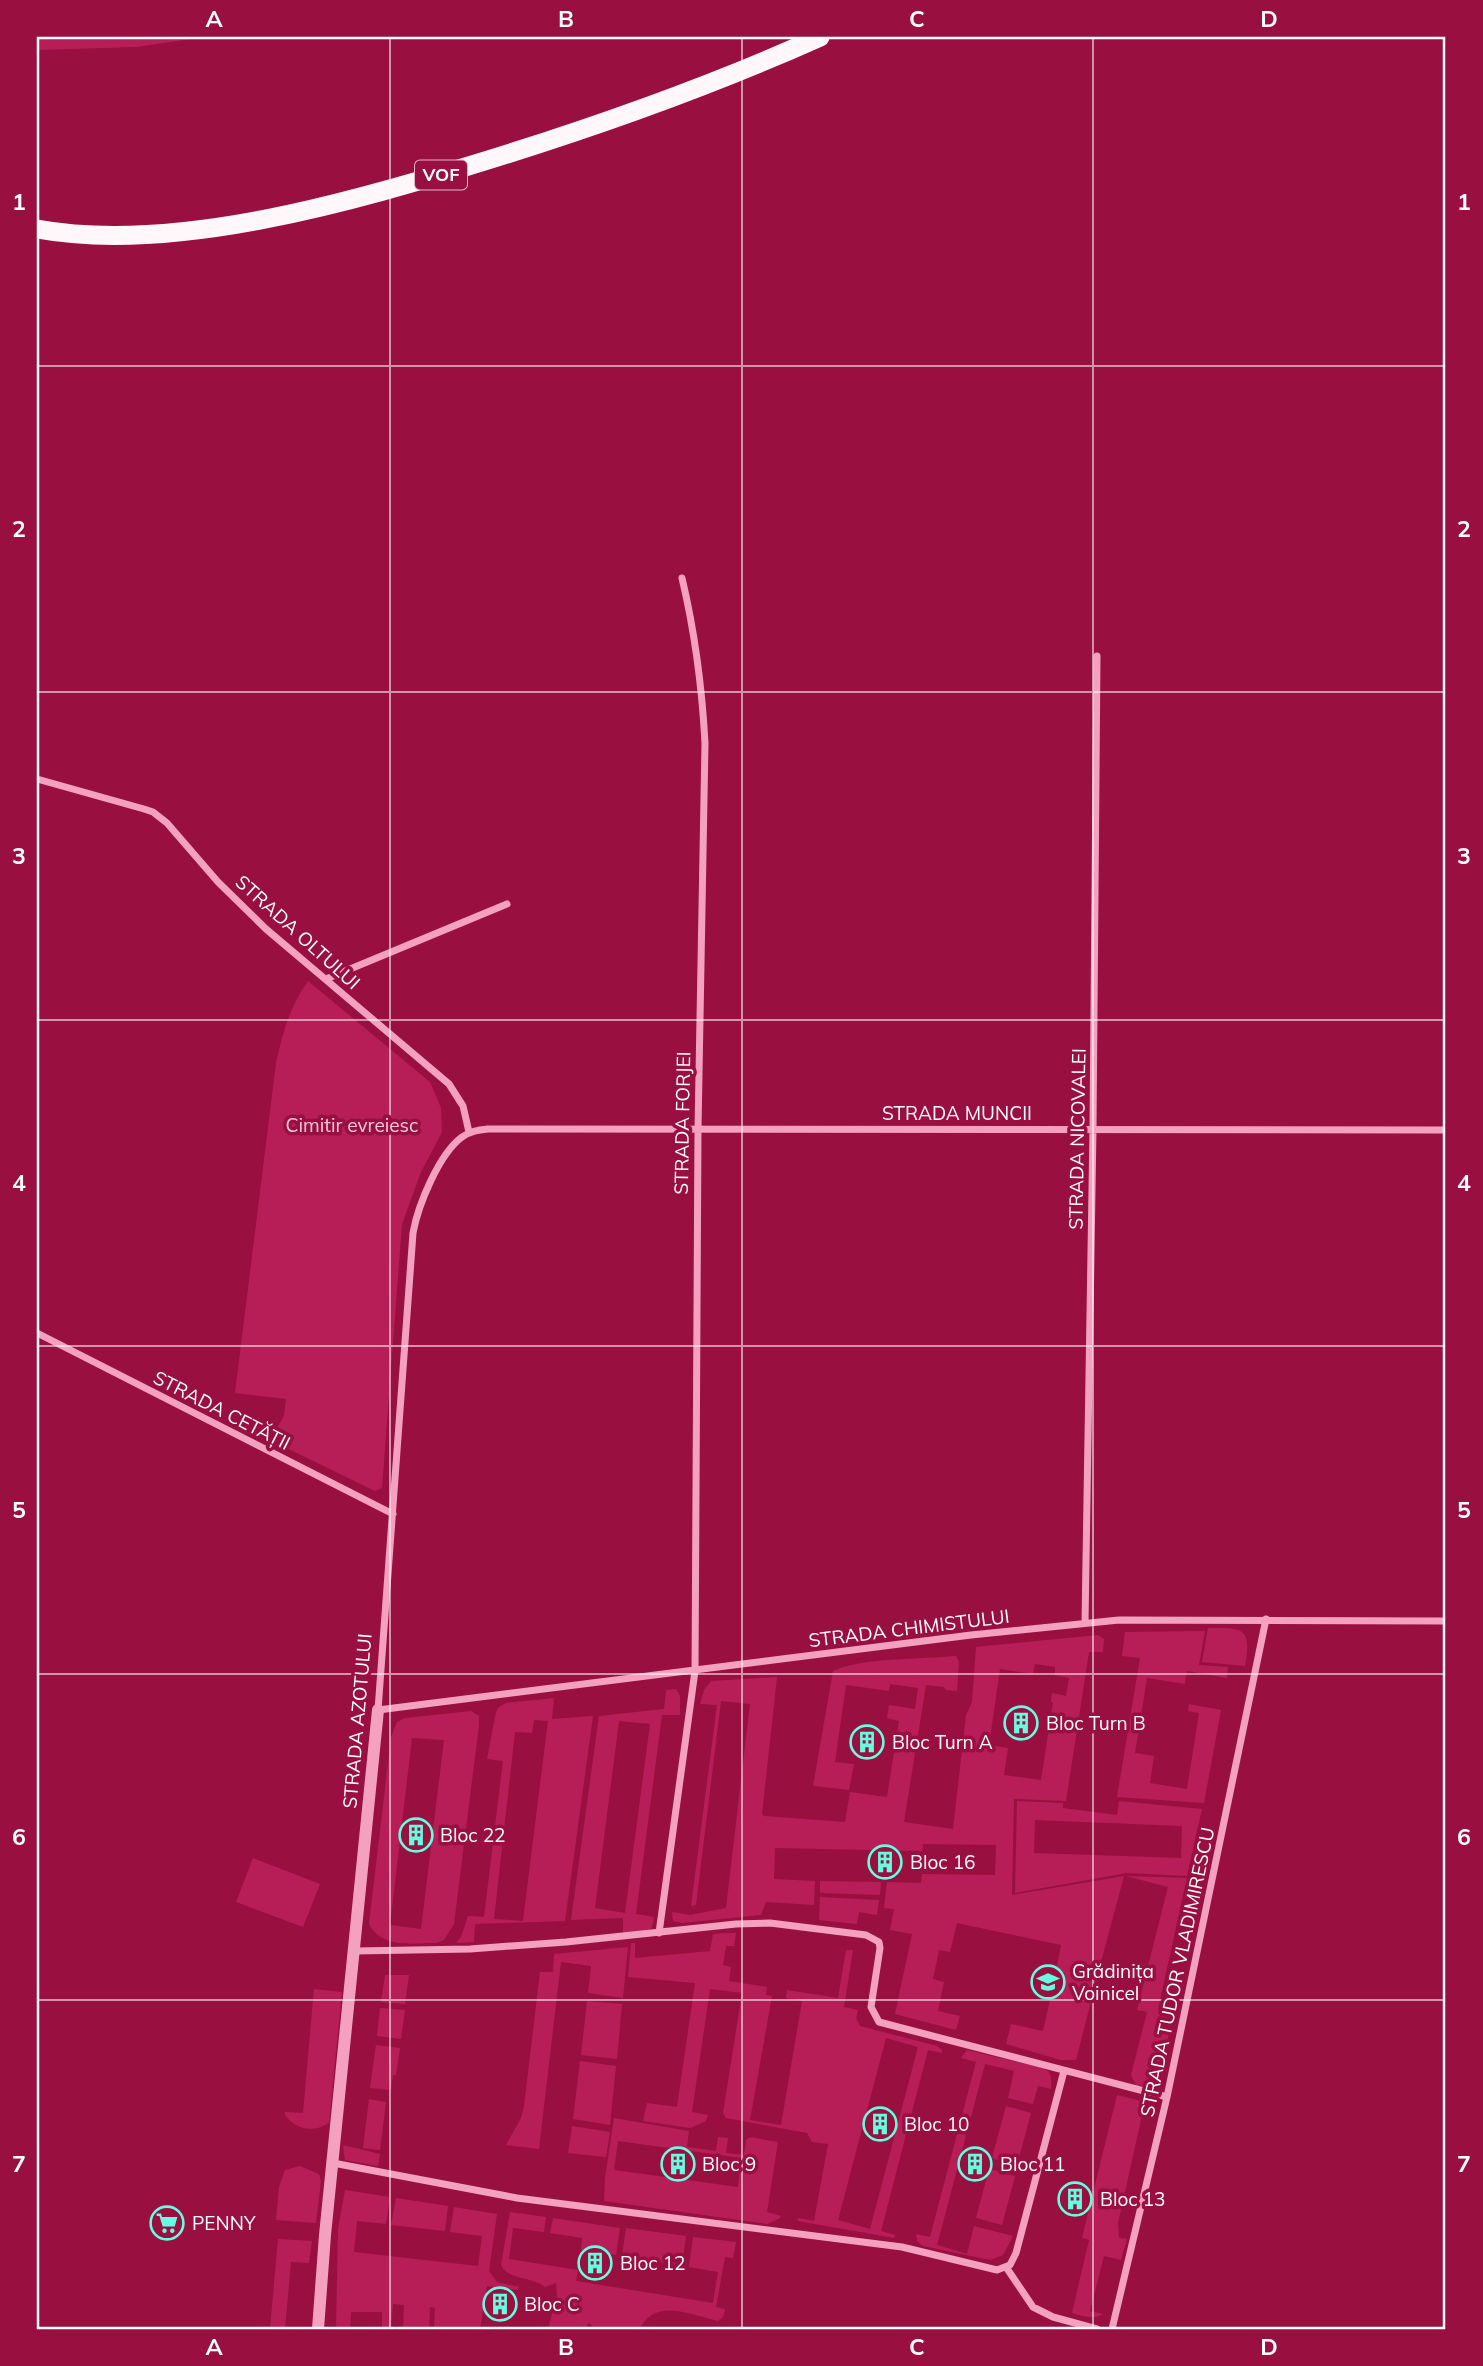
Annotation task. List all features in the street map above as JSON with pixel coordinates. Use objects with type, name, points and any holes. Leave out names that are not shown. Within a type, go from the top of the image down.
[{"type":"highway","name":"VOF","points":[[37,229],[116,235],[184,231],[362,197],[600,123],[769,60],[820,37]]},
{"type":"street","name":"STRADA FORJEI","points":[[659,1933],[695,1671],[698,1129],[705,743],[703,699],[695,638],[681,578]]},
{"type":"street","name":"STRADA NICOVALEI","points":[[1085,1623],[1097,656]]},
{"type":"street","name":"STRADA OLTULUI","points":[[37,779],[145,809],[160,817],[241,906],[449,1084],[463,1106],[469,1132]]},
{"type":"street","points":[[326,979],[507,904]]},
{"type":"street","name":"STRADA MUNCII","points":[[469,1132],[488,1129],[1446,1130]]},
{"type":"street","name":"STRADA AZOTULUI","points":[[318,2329],[332,2162],[378,1710],[414,1226],[434,1175],[454,1144],[469,1132]]},
{"type":"street","name":"STRADA CETĂȚII","points":[[37,1333],[393,1514]]},
{"type":"street","name":"STRADA TUDOR VLADIMIRESCU","points":[[1112,2329],[1167,2096],[1266,1619]]},
{"type":"street","name":"STRADA CHIMISTULUI","points":[[378,1710],[971,1635],[1119,1620],[1446,1621]]},
{"type":"street","points":[[355,1951],[470,1949],[769,1923],[873,1937],[879,1942],[880,1948],[871,2007],[875,2018],[884,2025],[1167,2096]]},
{"type":"street","points":[[332,2162],[517,2198],[902,2247],[990,2269],[1006,2267],[1016,2253],[1064,2071]]},
{"type":"street","points":[[1006,2267],[1033,2307],[1053,2317],[1097,2329]]},
{"type":"green space","points":[[37,37],[205,37],[136,47],[37,50]]},
{"type":"green space","name":"Cimitir evreiesc","points":[[308,981],[430,1082],[441,1108],[442,1132],[421,1172],[402,1224],[382,1488],[375,1491],[270,1440],[284,1416],[286,1399],[235,1393],[276,1063],[288,1020]]},
{"type":"green space","points":[[1208,1628],[1230,1628],[1242,1632],[1247,1644],[1245,1666],[1202,1662]]},
{"type":"green space","points":[[1205,1631],[1199,1665],[1228,1667],[1227,1678],[1187,1671],[1185,1684],[1147,1678],[1135,1753],[1154,1756],[1150,1783],[1187,1789],[1199,1713],[1188,1711],[1189,1704],[1221,1710],[1204,1803],[1117,1797],[1140,1658],[1122,1656],[1125,1632]]},
{"type":"green space","points":[[1098,1635],[1104,1639],[1103,1652],[1089,1652],[1066,1801],[1014,1799],[1012,1895],[1124,1876],[1094,1988],[1070,1986],[1094,1990],[1076,2060],[1061,2060],[1006,2044],[1011,2024],[1043,2031],[1051,1995],[1060,1997],[1065,1973],[1056,1971],[1061,1945],[957,1923],[950,1952],[939,1950],[933,1979],[944,1982],[938,2011],[960,2016],[956,2030],[895,2014],[912,1934],[890,1930],[894,1909],[884,1908],[887,1882],[921,1883],[922,1874],[995,1875],[996,1845],[923,1844],[922,1851],[775,1848],[774,1879],[815,1881],[814,1905],[766,1902],[761,1915],[682,1923],[673,1921],[672,1912],[690,1915],[726,1908],[750,1704],[721,1701],[696,1905],[691,1906],[717,1705],[700,1704],[704,1690],[711,1681],[777,1677],[762,1814],[845,1822],[850,1792],[887,1797],[899,1721],[887,1718],[889,1705],[915,1709],[918,1688],[890,1684],[889,1691],[846,1685],[835,1762],[854,1764],[849,1790],[813,1786],[833,1671],[875,1661],[956,1656],[959,1662],[957,1691],[926,1685],[904,1822],[953,1829],[966,1715],[972,1702],[976,1647]],"holes":[[[1035,1664],[1055,1667],[1055,1675],[1069,1678],[1066,1696],[1052,1693],[1053,1702],[1041,1780],[1004,1775],[1008,1748],[989,1745],[1000,1669],[1033,1674]]]},
{"type":"green space","points":[[676,1689],[680,1696],[680,1715],[662,1715],[636,1914],[654,1917],[652,1928],[647,1931],[623,1933],[623,1918],[571,1920],[599,1716],[664,1709],[666,1690]],"holes":[[[619,1721],[650,1724],[625,1913],[595,1908]]]},
{"type":"green space","points":[[554,1698],[552,1719],[593,1716],[565,1921],[475,1924],[474,1942],[456,1943],[461,1937],[468,1916],[484,1917],[503,1761],[487,1759],[496,1712],[506,1703]],"holes":[[[534,1720],[548,1721],[523,1921],[494,1919],[515,1732],[532,1733]]]},
{"type":"green space","points":[[471,1711],[479,1716],[454,1924],[444,1940],[437,1943],[408,1944],[390,1941],[382,1938],[369,1924],[391,1737],[397,1722],[405,1718]],"holes":[[[412,1738],[444,1740],[421,1929],[390,1925]]]},
{"type":"green space","points":[[1017,1801],[1063,1803],[1063,1808],[1117,1815],[1119,1801],[1202,1809],[1187,1876],[1127,1873],[1015,1893]],"holes":[[[1035,1820],[1182,1826],[1181,1858],[1034,1853]]]},
{"type":"green space","points":[[253,1858],[320,1884],[303,1927],[236,1902]]},
{"type":"green space","points":[[1126,1876],[1187,1878],[1158,2009],[1174,2013],[1157,2083],[1152,2088],[1136,2085],[1131,2075],[1147,2012],[1137,2010],[1168,1887]]},
{"type":"green space","points":[[820,1881],[881,1882],[880,1895],[820,1893]]},
{"type":"green space","points":[[820,1897],[879,1900],[877,1915],[859,1912],[857,1924],[819,1920]]},
{"type":"green space","points":[[736,1933],[734,1946],[726,1946],[723,1965],[731,1967],[729,1981],[767,1987],[766,1995],[772,1996],[750,2120],[781,2125],[802,2001],[786,1998],[787,1990],[838,1998],[846,1950],[853,1950],[844,2007],[858,2010],[856,2018],[860,2026],[937,2046],[942,2050],[942,2053],[928,2050],[881,2231],[895,2235],[894,2238],[798,2221],[798,2218],[814,2221],[828,2144],[812,2142],[807,2133],[726,2118],[723,2113],[742,1993],[710,1989],[692,2112],[708,2115],[706,2121],[690,2128],[643,2121],[647,2103],[677,2107],[695,1983],[628,1977],[631,1943],[635,1943],[635,1958],[710,1951],[713,1934]],"holes":[[[886,2038],[918,2047],[870,2229],[838,2220]]]},
{"type":"green space","points":[[628,1947],[623,1998],[588,1993],[591,1966],[561,1962],[539,2149],[506,2145],[521,2118],[524,2106],[540,1972],[553,1972],[554,1954]]},
{"type":"green space","points":[[385,1975],[409,1975],[405,2004],[381,2002]]},
{"type":"green space","points":[[314,1989],[342,1992],[329,2123],[311,2129],[294,2124],[285,2112],[303,2113]]},
{"type":"green space","points":[[587,2001],[622,2004],[617,2059],[581,2055]]},
{"type":"green space","points":[[380,2008],[405,2010],[401,2039],[377,2036]]},
{"type":"green space","points":[[376,2045],[400,2048],[391,2090],[370,2088]]},
{"type":"green space","points":[[967,2050],[1042,2068],[1048,2071],[1051,2079],[1051,2089],[1038,2086],[1033,2104],[1008,2098],[1014,2071],[985,2064],[937,2245],[967,2254],[974,2226],[1013,2236],[1003,2255],[990,2260],[923,2246],[917,2241],[916,2234],[930,2237],[976,2062],[961,2058]]},
{"type":"green space","points":[[580,2061],[616,2066],[610,2125],[573,2119]]},
{"type":"green space","points":[[1117,2095],[1145,2102],[1118,2223],[1119,2238],[1127,2239],[1121,2260],[1104,2256],[1090,2311],[1103,2314],[1088,2317],[1072,2313],[1089,2240],[1082,2238]]},
{"type":"green space","points":[[369,2099],[386,2102],[380,2150],[363,2148]]},
{"type":"green space","points":[[1006,2106],[1031,2113],[1017,2165],[992,2158]]},
{"type":"green space","points":[[614,2118],[689,2131],[687,2147],[716,2151],[718,2137],[728,2138],[726,2153],[744,2155],[746,2140],[750,2137],[778,2142],[767,2212],[781,2216],[767,2224],[604,2201]],"holes":[[[618,2141],[741,2158],[738,2187],[614,2170]]]},
{"type":"green space","points":[[572,2126],[610,2132],[606,2157],[568,2153]]},
{"type":"green space","points":[[343,2145],[380,2154],[378,2166],[345,2160]]},
{"type":"green space","points":[[300,2166],[319,2174],[321,2181],[316,2223],[276,2220],[279,2187],[285,2170]]},
{"type":"green space","points":[[989,2169],[1015,2176],[1002,2225],[976,2218]]},
{"type":"green space","points":[[345,2190],[390,2197],[386,2224],[357,2221],[354,2252],[478,2266],[482,2236],[450,2232],[454,2207],[497,2214],[489,2271],[497,2282],[519,2287],[518,2290],[487,2286],[480,2329],[434,2329],[435,2308],[430,2307],[429,2329],[403,2329],[404,2305],[393,2304],[391,2329],[382,2329],[382,2312],[351,2312],[350,2329],[336,2329],[338,2229]]},
{"type":"green space","points":[[396,2198],[448,2206],[445,2231],[391,2225]]},
{"type":"green space","points":[[510,2212],[546,2217],[544,2232],[513,2228],[509,2259],[578,2270],[576,2281],[713,2303],[718,2272],[689,2267],[693,2237],[736,2242],[733,2258],[725,2257],[716,2307],[725,2309],[723,2317],[718,2321],[686,2312],[664,2311],[654,2313],[646,2319],[640,2329],[591,2329],[592,2325],[588,2323],[586,2329],[548,2329],[557,2295],[556,2283],[545,2287],[509,2274],[501,2265]]},
{"type":"green space","points":[[553,2218],[620,2228],[616,2255],[581,2250],[582,2238],[550,2233]]},
{"type":"green space","points":[[626,2228],[686,2236],[682,2266],[622,2256]]},
{"type":"green space","points":[[278,2239],[312,2241],[309,2263],[291,2262],[285,2329],[270,2329]]},
{"type":"place","name":"Bloc Turn B","points":[[1021,1723]]},
{"type":"place","name":"Bloc Turn A","points":[[867,1742]]},
{"type":"place","name":"Bloc 22","points":[[416,1835]]},
{"type":"place","name":"Bloc 16","points":[[885,1862]]},
{"type":"place","name":"Grădinița Voinicel","points":[[1048,1982]]},
{"type":"place","name":"Bloc 10","points":[[880,2124]]},
{"type":"place","name":"Bloc 9","points":[[678,2164]]},
{"type":"place","name":"Bloc 11","points":[[975,2164]]},
{"type":"place","name":"Bloc 13","points":[[1075,2199]]},
{"type":"place","name":"PENNY","points":[[167,2223]]},
{"type":"place","name":"Bloc 12","points":[[595,2263]]},
{"type":"place","name":"Bloc C","points":[[500,2304]]}]
